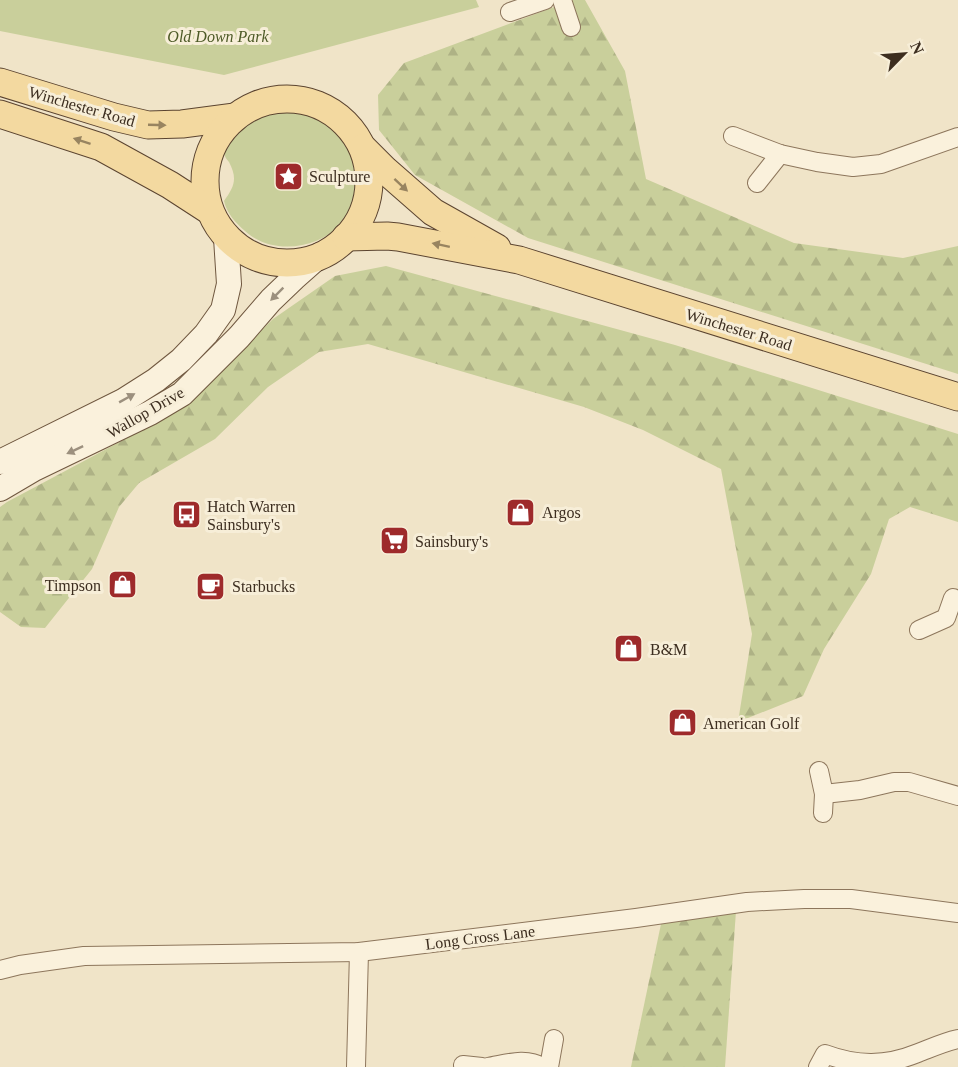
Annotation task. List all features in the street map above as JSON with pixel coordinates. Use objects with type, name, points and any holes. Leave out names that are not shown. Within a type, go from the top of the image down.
[{"type":"main road","name":"Winchester Road","points":[[0,82],[114,117],[148,124],[182,124],[235,117]]},
{"type":"main road","points":[[289,99],[303,100],[329,111],[342,120],[368,161],[370,198],[368,208],[356,227],[336,246],[320,255],[296,262],[276,261],[261,258],[226,238],[207,209],[203,179],[207,155],[218,134],[235,117],[276,100],[289,99]]},
{"type":"main road","name":"Winchester Road","points":[[0,114],[100,147],[170,185],[207,209]]},
{"type":"main road","name":"Winchester Road","points":[[359,144],[433,212],[519,260]]},
{"type":"main road","name":"Winchester Road","points":[[346,237],[398,237],[519,260],[958,397]]},
{"type":"street","points":[[510,12],[545,0]]},
{"type":"street","points":[[562,0],[571,27]]},
{"type":"street","points":[[733,136],[780,154],[853,167],[881,164],[958,137]]},
{"type":"street","points":[[757,183],[780,154]]},
{"type":"street","name":"Wallop Drive","points":[[0,462],[123,401],[156,380],[181,360],[206,334],[223,310],[229,284],[226,238]]},
{"type":"street","name":"Wallop Drive","points":[[0,489],[34,469],[150,413],[182,393],[233,343],[271,300],[320,255]]},
{"type":"street","points":[[919,630],[952,620],[953,598]]},
{"type":"street","points":[[819,771],[824,794],[822,813]]},
{"type":"street","points":[[824,794],[860,790],[894,782],[909,782],[958,796]]},
{"type":"street","name":"Long Cross Lane","points":[[0,969],[84,956],[359,952],[747,902],[804,899],[851,900],[957,909]]},
{"type":"street","points":[[356,1067],[359,952]]},
{"type":"street","points":[[549,1067],[554,1039]]},
{"type":"street","points":[[818,1067],[825,1054],[839,1059],[861,1062],[888,1062],[958,1039]]},
{"type":"street","points":[[488,1067],[525,1061],[542,1067]]},
{"type":"street","points":[[463,1065],[482,1067]]},
{"type":"green space","name":"Old Down Park","points":[[0,0],[476,0],[479,7],[224,75],[0,31]]},
{"type":"green space","points":[[573,0],[585,0],[625,71],[646,179],[794,243],[903,258],[958,246],[958,374],[528,238],[415,175],[379,130],[378,95],[404,63]]},
{"type":"green space","points":[[292,106],[317,113],[337,128],[356,162],[358,184],[348,215],[331,233],[307,244],[280,246],[256,239],[235,221],[225,206],[224,201],[234,183],[234,178],[224,152],[238,129],[250,118],[265,110]]},
{"type":"green space","points":[[386,266],[675,345],[958,434],[958,522],[910,507],[889,519],[871,574],[824,649],[803,696],[738,722],[752,634],[721,469],[643,430],[584,407],[368,344],[319,352],[268,387],[215,439],[139,483],[119,507],[92,569],[45,628],[21,627],[0,612],[0,507],[159,421],[223,368],[273,319],[335,276]]},
{"type":"green space","points":[[736,911],[725,1067],[631,1067],[661,924]]},
{"type":"place","name":"Sculpture","points":[[288,176]]},
{"type":"place","name":"Argos","points":[[521,512]]},
{"type":"place","name":"Hatch Warren Sainsbury's","points":[[186,515]]},
{"type":"place","name":"Sainsbury's","points":[[394,541]]},
{"type":"place","name":"Timpson","points":[[122,585]]},
{"type":"place","name":"Starbucks","points":[[211,586]]},
{"type":"place","name":"B&M","points":[[629,649]]},
{"type":"place","name":"American Golf","points":[[682,723]]}]
